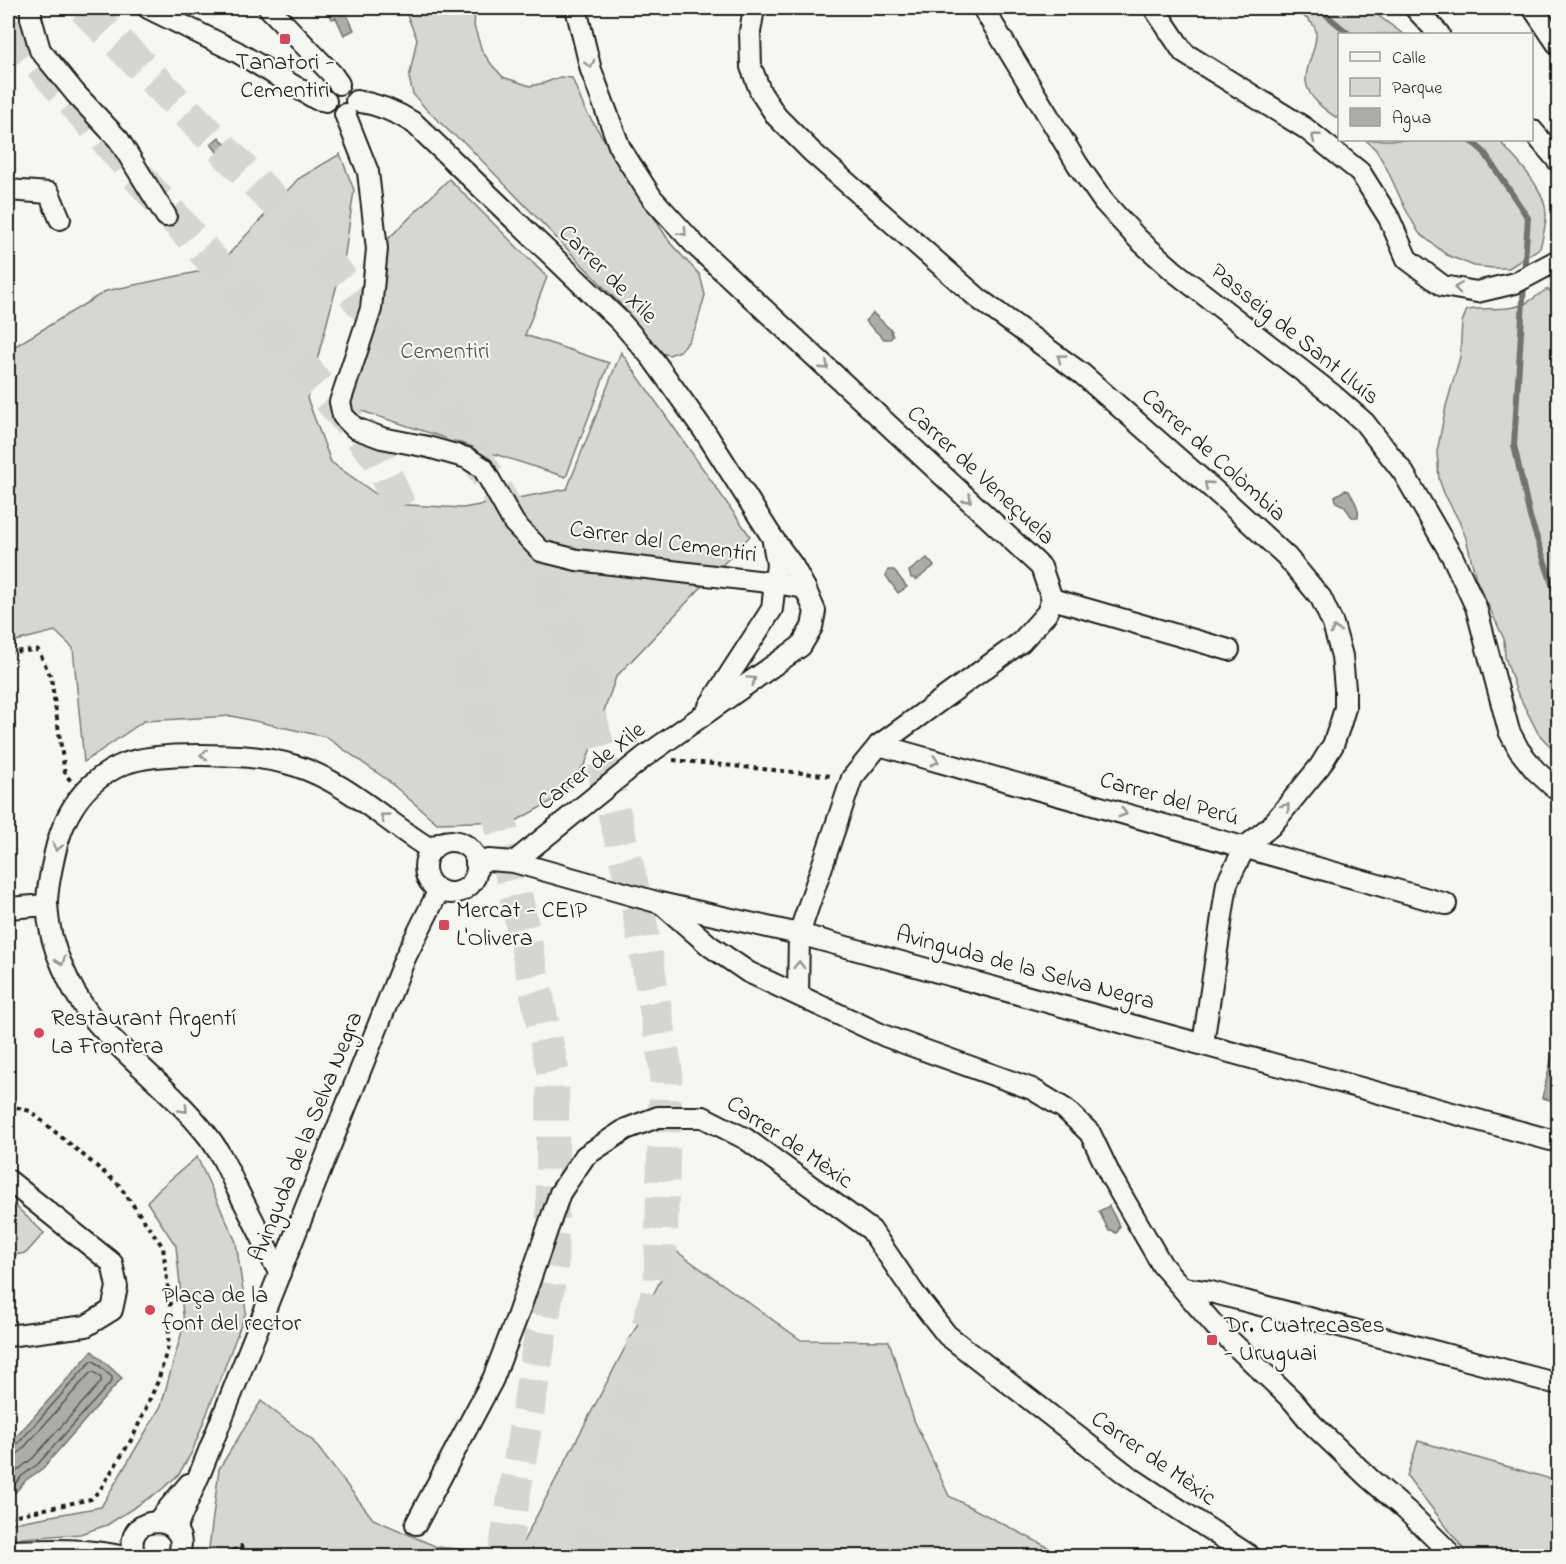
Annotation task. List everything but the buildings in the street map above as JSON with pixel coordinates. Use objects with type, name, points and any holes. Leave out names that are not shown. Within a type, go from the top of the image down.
[{"type":"street","points":[[31,8],[31,18],[40,50],[118,140],[166,216]]},
{"type":"street","points":[[148,8],[237,52],[316,99],[326,101]]},
{"type":"street","points":[[269,8],[339,84]]},
{"type":"street","name":"Carrer de Veneçuela","points":[[576,8],[591,70],[620,148],[652,198],[696,246],[1041,567],[1052,599]]},
{"type":"street","name":"Carrer de Colòmbia","points":[[754,8],[750,32],[751,67],[761,93],[777,117],[873,206],[980,299],[1082,374],[1286,556],[1321,598],[1333,624],[1342,656],[1345,689],[1345,708],[1334,745],[1320,766],[1271,826],[1245,847],[1227,884],[1203,1044]]},
{"type":"street","name":"Passeig de Sant Lluís","points":[[983,8],[1078,165],[1104,202],[1138,239],[1174,272],[1333,395],[1364,422],[1403,472],[1453,558],[1476,607],[1509,731],[1524,757],[1558,791]]},
{"type":"street","points":[[1154,8],[1184,53],[1305,128],[1360,172],[1389,218],[1407,259],[1443,286],[1477,292],[1515,283],[1558,260]]},
{"type":"street","points":[[1415,8],[1437,33]]},
{"type":"street","points":[[1533,8],[1558,45]]},
{"type":"street","points":[[339,84],[352,88],[355,94],[351,108],[339,115],[332,112],[326,101],[329,90],[339,84]]},
{"type":"street","name":"Carrer de Xile","points":[[351,108],[373,103],[393,110],[414,123],[620,321],[652,358],[707,435],[793,566],[815,611],[812,627],[801,646],[644,757],[514,862]]},
{"type":"street","name":"Carrer del Cementiri","points":[[351,108],[368,172],[376,249],[371,309],[340,402],[343,416],[355,428],[373,435],[467,458],[483,468],[514,523],[541,551],[577,560],[805,588]]},
{"type":"street","points":[[1533,131],[1558,161]]},
{"type":"street","points":[[8,190],[49,193],[60,219]]},
{"type":"street","name":"Carrer de Xile","points":[[704,714],[772,609],[777,564],[772,537]]},
{"type":"street","points":[[798,995],[800,934],[852,778],[879,745],[1021,642],[1047,613],[1052,599],[1229,650]]},
{"type":"street","name":"Carrer del Perú","points":[[879,745],[1446,904]]},
{"type":"street","points":[[280,1273],[219,1152],[204,1130],[103,1030],[73,990],[61,964],[50,928],[47,904],[55,850],[66,817],[82,794],[100,778],[125,764],[181,755],[240,755],[267,759],[313,772],[331,781],[432,850]]},
{"type":"street","points":[[444,842],[458,843],[470,850],[476,863],[474,877],[466,888],[452,893],[439,890],[431,884],[425,872],[425,862],[432,850],[444,842]]},
{"type":"street","name":"Avinguda de la Selva Negra","points":[[476,863],[514,862],[660,903],[800,934],[1558,1142]]},
{"type":"street","name":"Avinguda de la Selva Negra","points":[[175,1530],[201,1471],[405,958],[439,890]]},
{"type":"street","points":[[660,903],[710,945],[748,972],[885,1036],[1032,1089],[1065,1109],[1090,1133],[1111,1177],[1162,1265],[1215,1326],[1293,1401],[1312,1424],[1444,1547],[1451,1557]]},
{"type":"street","points":[[8,908],[47,904]]},
{"type":"street","name":"Carrer de Mèxic","points":[[416,1524],[494,1378],[560,1193],[585,1156],[626,1129],[658,1117],[703,1117],[746,1139],[871,1230],[914,1293],[947,1335],[1127,1475],[1250,1557]]},
{"type":"street","points":[[8,1180],[112,1263],[117,1287],[112,1310],[86,1326],[8,1336]]},
{"type":"street","points":[[1182,1288],[1221,1294],[1558,1384]]},
{"type":"street","name":"Avinguda de la Selva Negra","points":[[76,1550],[135,1536],[146,1524],[157,1522],[201,1471]]},
{"type":"street","points":[[157,1522],[169,1525],[175,1530],[181,1545],[178,1557]]},
{"type":"street","points":[[135,1536],[133,1543],[135,1557]]},
{"type":"street","name":"Avinguda de la Selva Negra","points":[[8,1551],[76,1550],[102,1552],[120,1557]]},
{"type":"path","points":[[8,652],[38,650],[51,677],[65,774],[82,794]]},
{"type":"path","points":[[644,757],[852,778]]},
{"type":"path","points":[[225,1557],[241,1546],[244,1557]]},
{"type":"green space","points":[[404,8],[483,8],[475,14],[474,26],[482,51],[503,77],[530,86],[560,77],[572,78],[585,110],[671,244],[700,275],[705,295],[696,327],[680,351],[669,355],[657,352],[624,308],[464,142],[452,134],[413,94],[409,78],[417,39]]},
{"type":"green space","points":[[1290,8],[1368,8],[1402,33],[1338,33],[1338,118],[1319,104],[1307,88],[1306,74],[1316,30],[1307,19]]},
{"type":"green space","points":[[1367,141],[1500,141],[1529,174],[1541,194],[1546,215],[1540,248],[1509,268],[1474,266],[1447,255],[1419,233],[1376,150]]},
{"type":"green space","points":[[340,154],[354,190],[345,254],[307,398],[331,462],[390,504],[463,508],[567,489],[621,352],[750,536],[616,677],[586,762],[561,796],[516,821],[437,823],[386,779],[326,737],[232,716],[144,721],[84,762],[73,648],[55,631],[8,643],[8,349],[106,291],[216,268],[298,179]]},
{"type":"green space","name":"Cementiri","points":[[449,179],[547,277],[525,335],[609,363],[566,477],[343,405],[383,244]]},
{"type":"green space","points":[[1547,289],[1558,297],[1552,416],[1558,452],[1558,753],[1538,733],[1516,690],[1505,657],[1504,639],[1476,579],[1466,538],[1439,479],[1437,452],[1446,406],[1460,357],[1462,322],[1467,310],[1519,306]]},
{"type":"green space","points":[[197,1157],[236,1242],[246,1312],[192,1452],[179,1474],[160,1491],[107,1525],[80,1534],[8,1539],[8,1524],[101,1507],[161,1406],[184,1324],[176,1246],[147,1202]]},
{"type":"green space","points":[[8,1199],[44,1233],[26,1253],[8,1256]]},
{"type":"green space","points":[[676,1251],[801,1340],[889,1341],[914,1420],[949,1496],[1055,1551],[1070,1556],[208,1556],[219,1469],[261,1401],[313,1441],[373,1519],[437,1547],[516,1555]]},
{"type":"green space","points":[[1418,1441],[1558,1481],[1558,1556],[1469,1556],[1407,1476]]},
{"type":"water","points":[[344,8],[354,30],[344,35],[336,18],[332,19],[330,15]]},
{"type":"water","points":[[219,137],[236,156],[232,160],[234,163],[232,166],[228,166],[211,144]]},
{"type":"water","points":[[873,313],[892,331],[893,336],[890,339],[884,339],[865,321]]},
{"type":"water","points":[[1345,490],[1349,491],[1356,504],[1358,517],[1352,517],[1344,506],[1336,502],[1335,496]]},
{"type":"water","points":[[927,558],[934,566],[916,580],[911,578],[909,571]]},
{"type":"water","points":[[888,570],[894,570],[907,587],[898,593],[886,576]]},
{"type":"water","points":[[1558,1032],[1558,1102],[1542,1098]]},
{"type":"water","points":[[1109,1206],[1120,1227],[1116,1233],[1109,1231],[1099,1211]]},
{"type":"water","points":[[92,1351],[122,1378],[42,1469],[26,1480],[8,1501],[8,1446]]},
{"type":"waterway","points":[[1318,8],[1348,33]]},
{"type":"waterway","points":[[1471,141],[1484,152],[1528,218],[1524,274]]},
{"type":"waterway","points":[[1524,284],[1514,445],[1530,517],[1552,584],[1558,594]]},
{"type":"tunnel","points":[[84,8],[290,217],[444,402],[542,569],[577,663],[639,913],[666,1070],[660,1282],[586,1556]]},
{"type":"tunnel","points":[[8,28],[253,307],[378,457],[472,671],[503,835],[553,1072],[552,1265],[504,1556]]},
{"type":"place","name":"Tanatori - Cementiri","points":[[285,39]]},
{"type":"place","name":"Mercat - CEIP L'Olivera","points":[[444,925]]},
{"type":"place","name":"Restaurant Argentí La Frontera","points":[[39,1033]]},
{"type":"place","name":"Plaça de la font del rector","points":[[150,1310]]},
{"type":"place","name":"Dr. Cuatrecases - Uruguai","points":[[1212,1340]]}]
